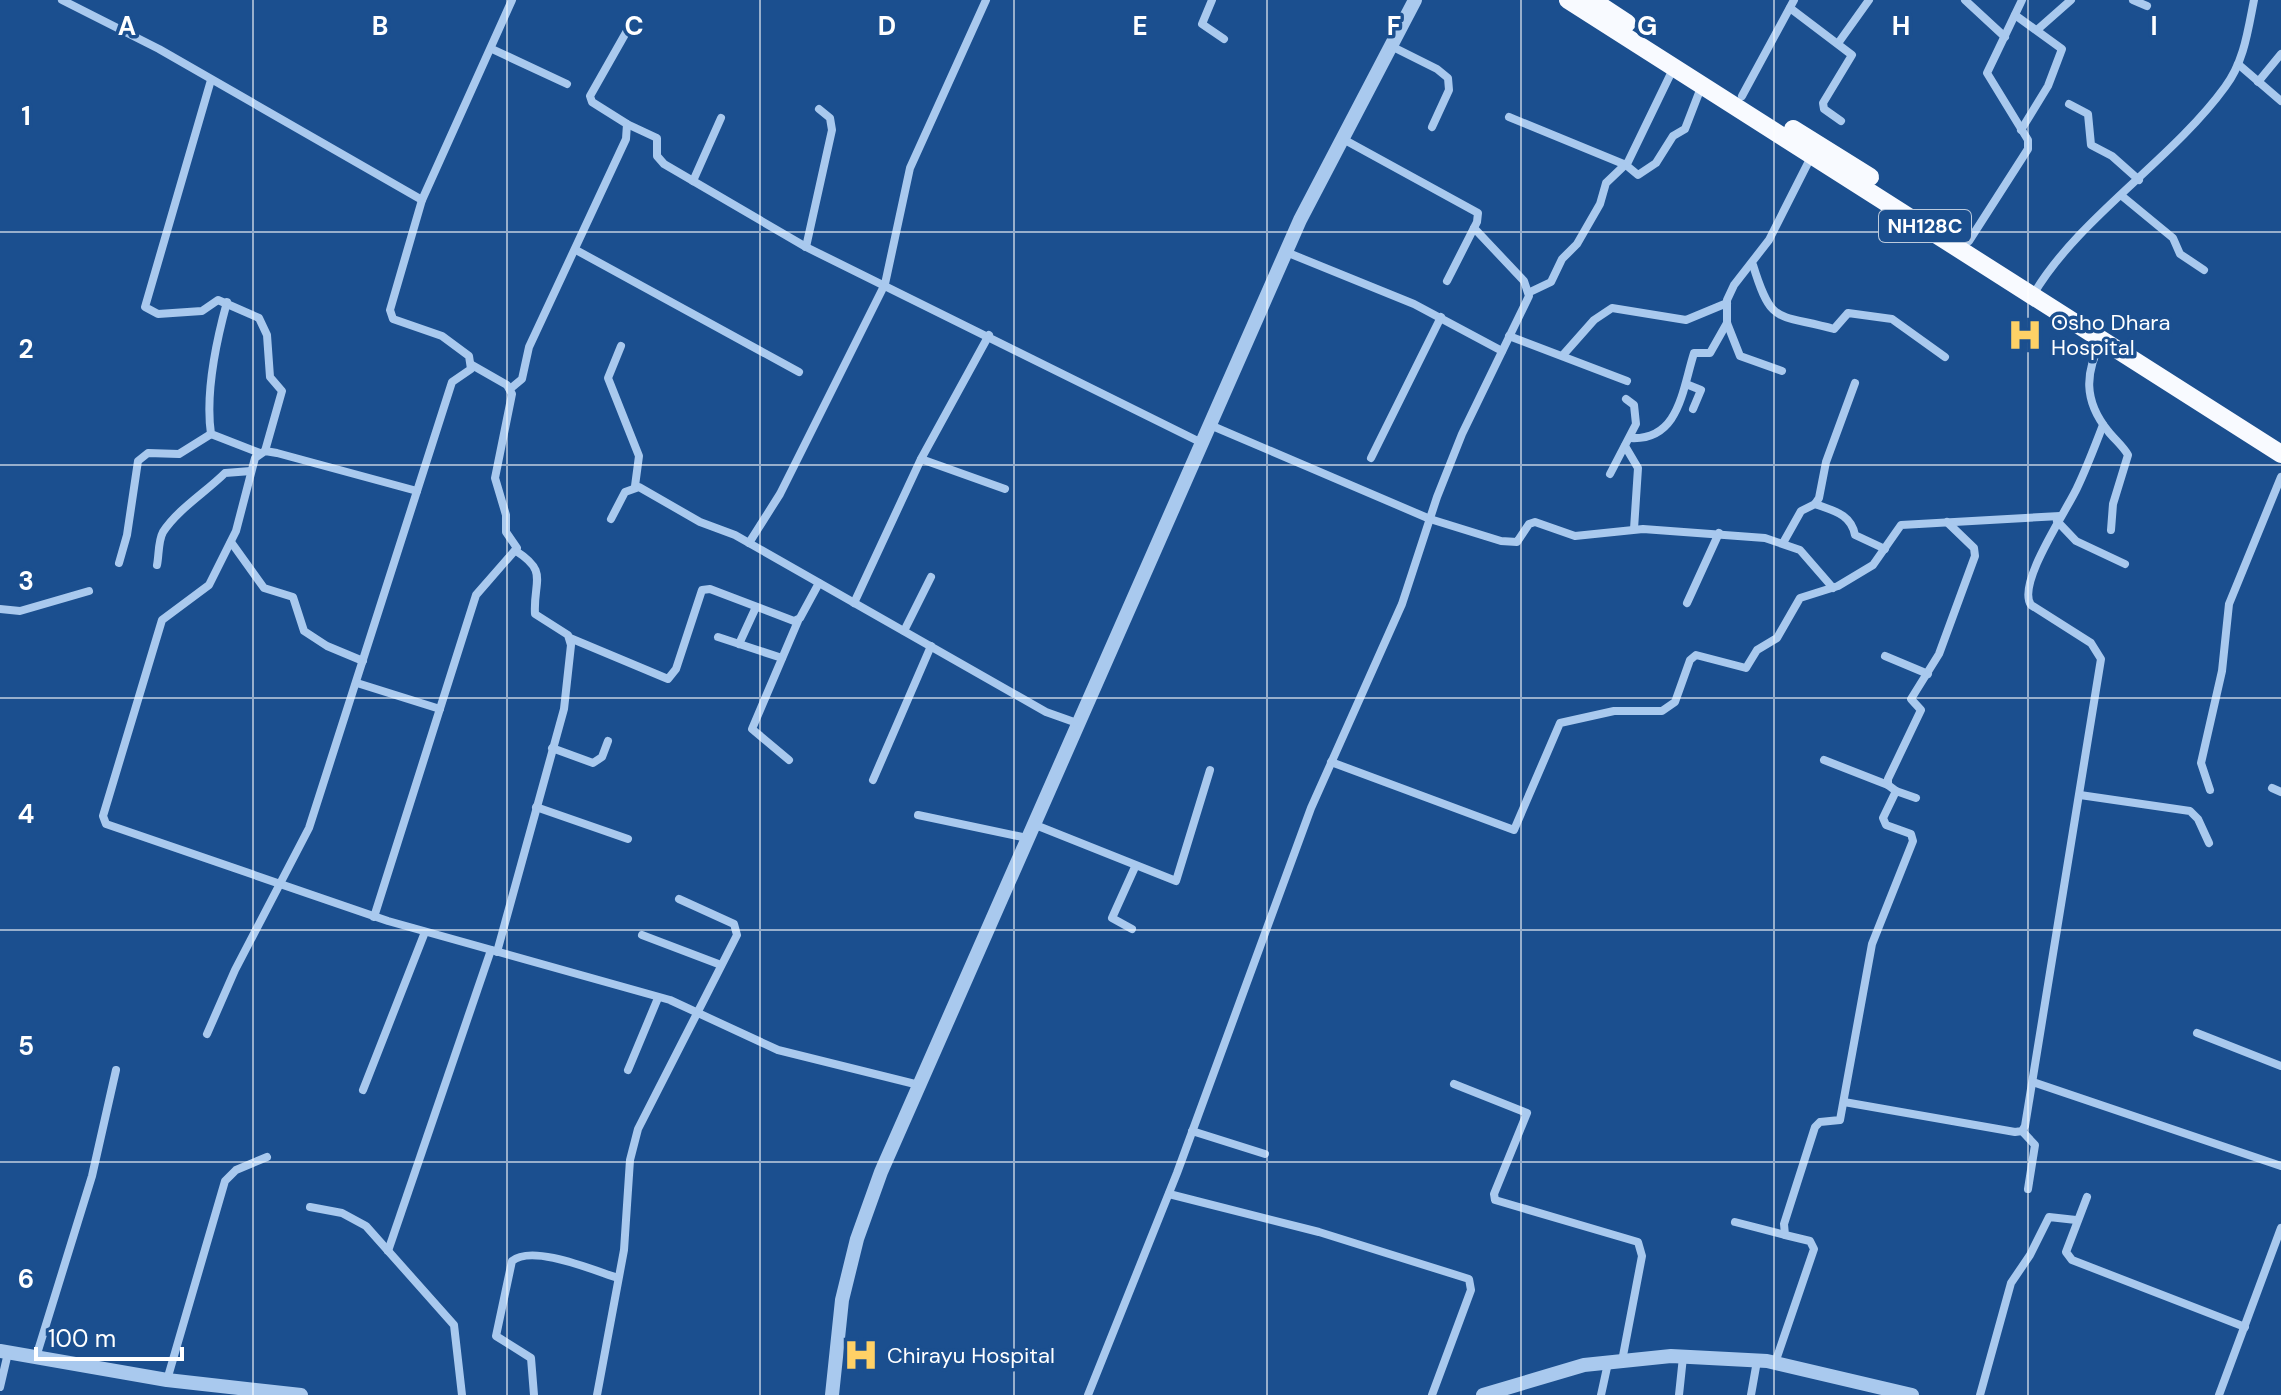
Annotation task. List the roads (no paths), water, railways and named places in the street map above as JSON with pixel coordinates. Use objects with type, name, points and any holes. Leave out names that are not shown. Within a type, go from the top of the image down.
[{"type":"highway","name":"NH128C","points":[[1568,0],[1812,155],[2281,441]]},
{"type":"highway","name":"NH128C","points":[[1592,0],[1969,241],[2102,339],[2281,454]]},
{"type":"street","points":[[62,0],[211,80],[422,200]]},
{"type":"street","points":[[207,1034],[235,970],[309,828],[452,382],[469,373],[472,365],[469,356],[442,336],[390,315],[422,200],[512,0]]},
{"type":"street","points":[[749,543],[788,480],[885,284],[910,168],[986,0]]},
{"type":"street","points":[[1212,0],[1202,24],[1224,39]]},
{"type":"street","points":[[832,1395],[842,1300],[857,1239],[881,1172],[1286,252],[1415,0]]},
{"type":"street","points":[[1839,42],[1869,0]]},
{"type":"street","points":[[1965,0],[2005,37]]},
{"type":"street","points":[[1969,241],[2024,159],[2029,145],[1987,73],[2022,0]]},
{"type":"street","points":[[2037,30],[2071,0]]},
{"type":"street","points":[[2133,0],[2147,6]]},
{"type":"street","points":[[2036,290],[2081,234],[2139,180],[2225,87],[2238,64],[2254,0]]},
{"type":"street","points":[[1742,96],[1792,4],[1839,42],[1852,57],[1823,103],[1824,109],[1841,121]]},
{"type":"street","points":[[2015,15],[2056,42],[2062,54],[2048,86],[2021,130]]},
{"type":"street","points":[[628,29],[590,96],[592,102],[627,124],[657,138],[658,159],[806,247],[1202,443]]},
{"type":"street","points":[[1391,46],[1437,69],[1448,78],[1449,90],[1432,127]]},
{"type":"street","points":[[492,49],[567,84]]},
{"type":"street","points":[[2258,82],[2278,64],[2281,54]]},
{"type":"street","points":[[2238,64],[2281,101]]},
{"type":"street","points":[[1088,1395],[1169,1194],[1281,886],[1331,762],[1402,604],[1456,448],[1530,292],[1551,282],[1600,204],[1606,183],[1626,165],[1674,67]]},
{"type":"street","points":[[211,80],[145,307],[158,314],[202,311],[215,301],[227,302],[263,322],[270,377],[282,391],[262,452],[251,471],[231,542],[204,591],[162,620],[103,821],[112,828],[374,917],[700,1011],[778,1050],[919,1085]]},
{"type":"street","points":[[1509,117],[1626,165],[1638,175],[1656,163],[1673,136],[1685,129],[1702,85]]},
{"type":"street","points":[[2069,104],[2088,114],[2091,145],[2112,156],[2139,180]]},
{"type":"street","points":[[806,247],[832,130],[830,118],[819,109]]},
{"type":"street","points":[[693,181],[721,118]]},
{"type":"street","points":[[510,389],[522,379],[529,347],[626,139],[627,124]]},
{"type":"street","points":[[1343,139],[1475,210],[1478,217],[1474,228],[1447,281]]},
{"type":"street","points":[[1782,371],[1740,356],[1727,323],[1727,303],[1734,285],[1753,265],[1778,223],[1812,155]]},
{"type":"street","points":[[2122,196],[2173,238],[2180,254],[2204,270]]},
{"type":"street","points":[[1474,228],[1524,281],[1530,292]]},
{"type":"street","points":[[576,250],[799,372]]},
{"type":"street","points":[[1286,252],[1441,317],[1502,351]]},
{"type":"street","points":[[1753,265],[1766,305],[1777,314],[1834,329],[1848,313],[1883,316],[1897,322],[1945,357]]},
{"type":"street","points":[[211,434],[211,395],[219,332],[227,302]]},
{"type":"street","points":[[1563,355],[1594,320],[1612,308],[1686,320],[1727,303]]},
{"type":"street","points":[[1371,458],[1441,317]]},
{"type":"street","points":[[1627,442],[1651,438],[1663,432],[1686,384],[1694,353],[1710,353],[1727,323]]},
{"type":"street","points":[[854,603],[921,459],[989,335]]},
{"type":"street","points":[[1509,336],[1627,381]]},
{"type":"street","points":[[2102,339],[2089,363],[2087,381],[2103,425],[2128,455],[2113,504],[2111,530]]},
{"type":"street","points":[[621,346],[608,378],[639,456],[635,486]]},
{"type":"street","points":[[472,365],[510,389]]},
{"type":"street","points":[[1783,543],[1801,511],[1815,504],[1855,383]]},
{"type":"street","points":[[1686,384],[1701,390],[1693,409]]},
{"type":"street","points":[[374,917],[479,589],[516,551],[516,543],[506,532],[506,515],[495,478],[511,400],[510,389]]},
{"type":"street","points":[[1610,474],[1636,424],[1636,410],[1626,399]]},
{"type":"street","points":[[1210,425],[1430,519],[1509,543],[1517,542],[1532,522],[1575,536],[1634,529],[1719,533],[1783,543],[1809,557],[1833,588]]},
{"type":"street","points":[[2022,1131],[2033,1082],[2101,659],[2091,643],[2031,605],[2027,598],[2049,535],[2080,482],[2103,425]]},
{"type":"street","points":[[211,434],[262,452],[417,491]]},
{"type":"street","points":[[119,563],[138,461],[148,453],[179,454],[211,434]]},
{"type":"street","points":[[1627,442],[1638,468],[1634,529]]},
{"type":"street","points":[[921,459],[1005,489]]},
{"type":"street","points":[[157,565],[163,532],[195,499],[210,490],[225,473],[251,471]]},
{"type":"street","points":[[2210,790],[2203,780],[2201,763],[2222,671],[2229,604],[2281,477]]},
{"type":"street","points":[[635,486],[700,522],[749,543],[1046,712],[1077,723]]},
{"type":"street","points":[[611,519],[625,492],[635,486]]},
{"type":"street","points":[[1815,504],[1843,515],[1852,522],[1855,535],[1885,549]]},
{"type":"street","points":[[1331,762],[1514,830],[1560,723],[1606,712],[1662,711],[1675,702],[1692,657],[1699,655],[1743,670],[1757,650],[1777,638],[1800,598],[1833,588],[1879,561],[1901,525],[2059,519]]},
{"type":"street","points":[[2059,519],[2076,541],[2125,564]]},
{"type":"street","points":[[1785,1235],[1784,1224],[1815,1127],[1820,1122],[1840,1120],[1872,944],[1913,841],[1911,834],[1883,824],[1892,788],[1921,710],[1911,699],[1939,654],[1975,556],[1974,548],[1947,522]]},
{"type":"street","points":[[1687,603],[1719,533]]},
{"type":"street","points":[[231,542],[264,588],[293,597],[304,631],[327,646],[363,661]]},
{"type":"street","points":[[516,551],[531,561],[538,571],[535,614],[570,638],[668,679],[676,669],[702,590],[710,589],[798,621]]},
{"type":"street","points":[[904,631],[931,577]]},
{"type":"street","points":[[789,760],[752,729],[798,621],[819,583]]},
{"type":"street","points":[[0,609],[20,611],[89,591]]},
{"type":"street","points":[[739,644],[756,607]]},
{"type":"street","points":[[718,637],[782,658]]},
{"type":"street","points":[[388,1251],[494,951],[564,709],[570,638]]},
{"type":"street","points":[[873,780],[931,646]]},
{"type":"street","points":[[1885,656],[1928,674]]},
{"type":"street","points":[[357,683],[440,709]]},
{"type":"street","points":[[552,748],[593,763],[602,757],[608,741]]},
{"type":"street","points":[[1824,760],[1916,798]]},
{"type":"street","points":[[918,815],[937,822],[1030,831],[1176,881],[1210,770]]},
{"type":"street","points":[[2080,795],[2190,811],[2198,819],[2209,843]]},
{"type":"street","points":[[536,807],[628,839]]},
{"type":"street","points":[[1132,929],[1112,918],[1135,867]]},
{"type":"street","points":[[597,1395],[627,1232],[634,1143],[643,1116],[737,935],[736,927],[679,899]]},
{"type":"street","points":[[363,1090],[425,932]]},
{"type":"street","points":[[642,935],[721,965]]},
{"type":"street","points":[[628,1070],[658,998]]},
{"type":"street","points":[[2197,1033],[2281,1066]]},
{"type":"street","points":[[36,1357],[92,1176],[116,1070]]},
{"type":"street","points":[[2033,1082],[2281,1166]]},
{"type":"street","points":[[1454,1084],[1527,1113],[1494,1194],[1495,1200],[1638,1242],[1642,1256],[1615,1362],[1601,1395]]},
{"type":"street","points":[[1844,1102],[2022,1131],[2035,1145],[2028,1189]]},
{"type":"street","points":[[1192,1131],[1265,1154]]},
{"type":"street","points":[[167,1380],[225,1181],[236,1170],[267,1157]]},
{"type":"street","points":[[1169,1194],[1319,1232],[1469,1279],[1471,1290],[1432,1395]]},
{"type":"street","points":[[2087,1197],[2066,1247],[2072,1260],[2245,1327]]},
{"type":"street","points":[[310,1207],[335,1210],[357,1220],[457,1331],[456,1353],[462,1395]]},
{"type":"street","points":[[1980,1395],[2011,1283],[2030,1255],[2049,1217],[2076,1220]]},
{"type":"street","points":[[1735,1222],[1810,1241],[1814,1249],[1775,1363]]},
{"type":"street","points":[[2219,1395],[2281,1228]]},
{"type":"street","points":[[534,1395],[531,1358],[496,1336],[512,1261],[521,1255],[538,1254],[618,1278]]},
{"type":"street","points":[[0,1387],[4,1352],[167,1380],[301,1395]]},
{"type":"street","points":[[1679,1395],[1683,1357]]},
{"type":"street","points":[[1483,1395],[1584,1365],[1683,1357],[1775,1363],[1854,1388],[1912,1395]]},
{"type":"street","points":[[1751,1395],[1757,1361]]},
{"type":"place","name":"Osho Dhara Hospital","points":[[2025,335]]},
{"type":"place","name":"Chirayu Hospital","points":[[861,1355]]}]
